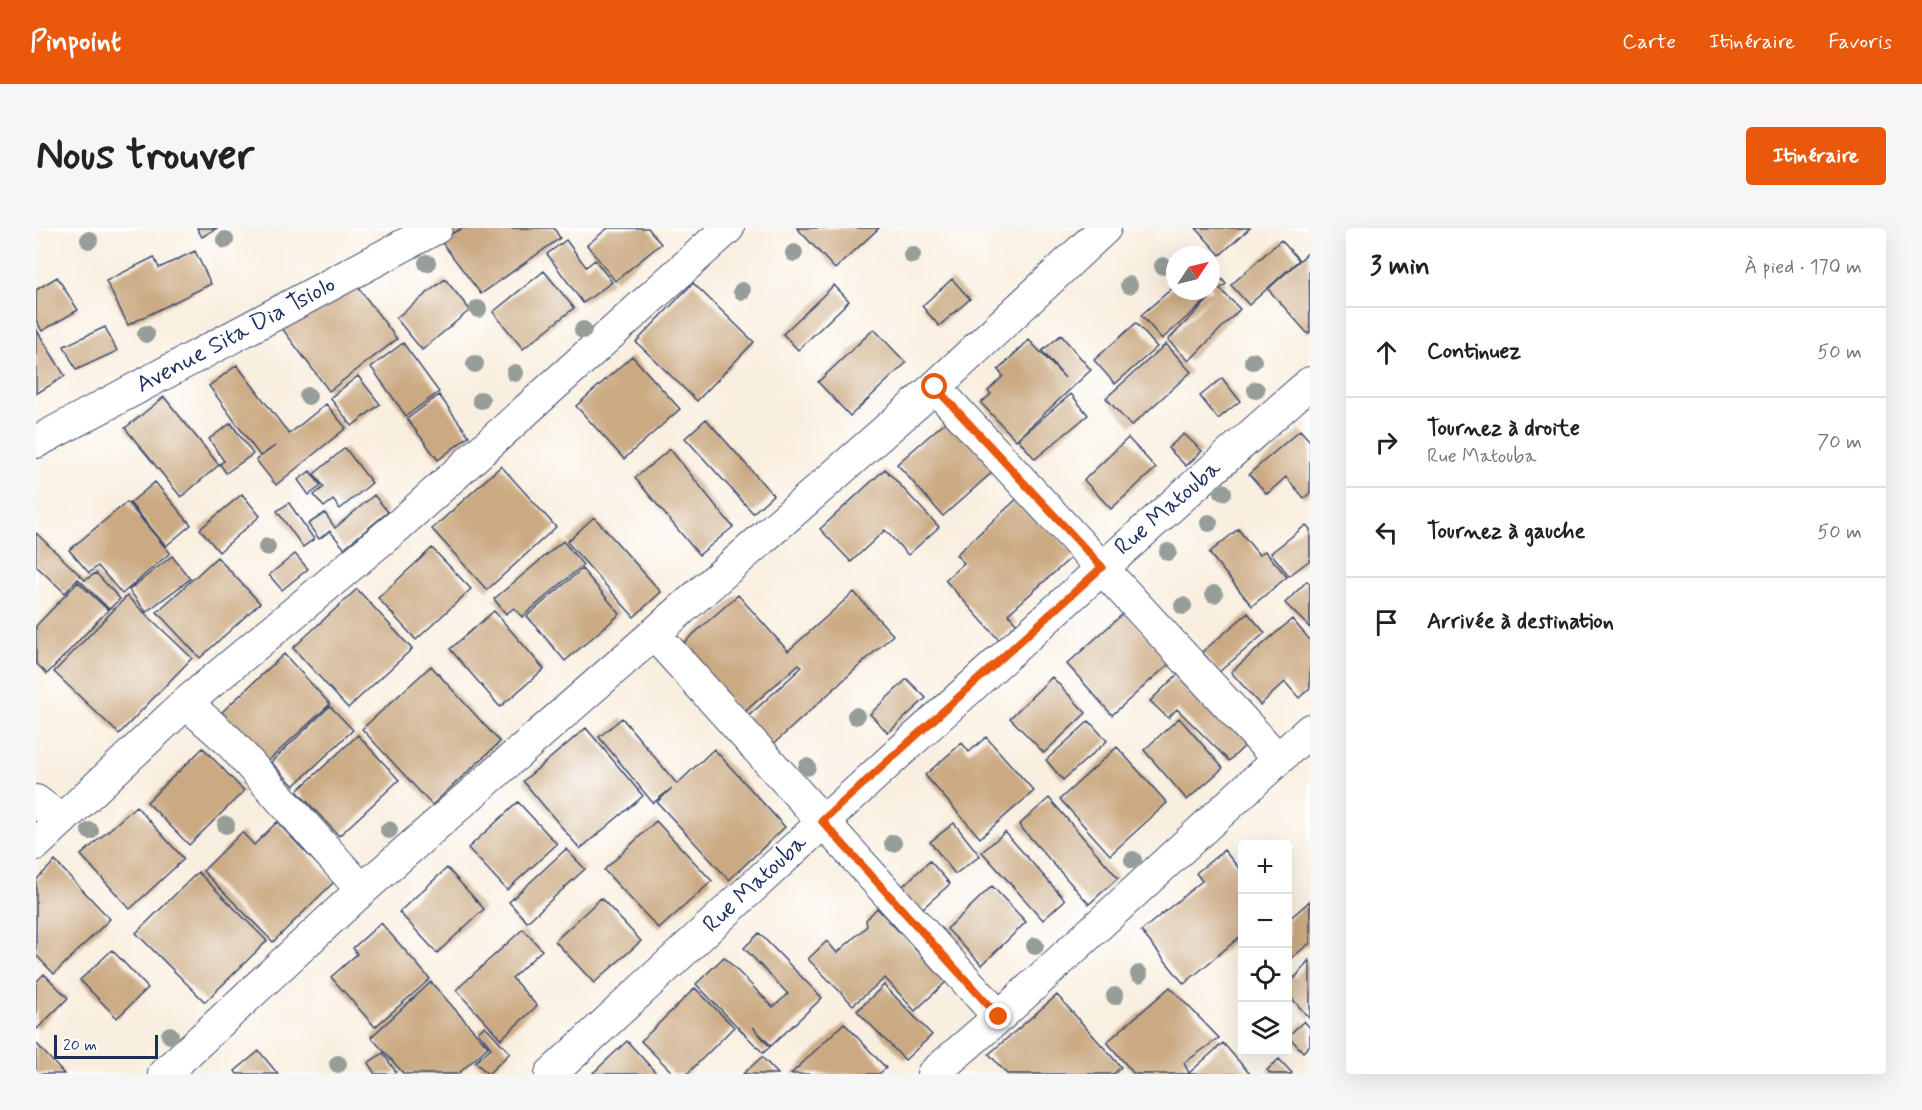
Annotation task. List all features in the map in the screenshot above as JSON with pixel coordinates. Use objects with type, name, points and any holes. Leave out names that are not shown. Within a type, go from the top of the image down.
[{"type":"street","name":"Avenue Sita Dia Tsiolo","points":[[36,442],[436,228]]},
{"type":"street","points":[[36,844],[186,703],[398,526],[728,228]]},
{"type":"street","points":[[164,1074],[363,890],[935,387],[1105,228]]},
{"type":"street","name":"Rue Matouba","points":[[551,1074],[822,821],[1102,567],[1310,383]]},
{"type":"street","points":[[935,387],[1278,759]]},
{"type":"street","points":[[654,634],[999,1017]]},
{"type":"street","points":[[186,703],[229,741],[363,890]]},
{"type":"street","points":[[933,1074],[999,1017],[1310,730]]},
{"type":"street","points":[[36,801],[61,820]]},
{"type":"building","points":[[197,228],[217,228],[202,237]]},
{"type":"building","points":[[462,228],[554,228],[560,238],[481,294],[440,240]]},
{"type":"building","points":[[608,228],[648,228],[661,244],[615,281],[587,245]]},
{"type":"building","points":[[797,228],[879,228],[835,269]]},
{"type":"building","points":[[1196,228],[1250,228],[1220,255],[1220,246],[1212,246]]},
{"type":"building","points":[[566,240],[586,267],[595,260],[612,282],[583,303],[547,254]]},
{"type":"building","points":[[1281,240],[1299,260],[1249,305],[1231,285]]},
{"type":"building","points":[[195,251],[211,284],[128,325],[106,281],[154,257],[159,268]]},
{"type":"building","points":[[1309,252],[1310,332],[1308,334],[1268,289]]},
{"type":"building","points":[[544,271],[574,308],[523,349],[493,312]]},
{"type":"building","points":[[349,275],[397,339],[329,391],[281,327]]},
{"type":"building","points":[[57,277],[78,310],[42,331],[36,320],[36,290]]},
{"type":"building","points":[[1220,277],[1226,284],[1220,289]]},
{"type":"building","points":[[445,279],[470,310],[422,350],[396,318]]},
{"type":"building","points":[[952,279],[970,299],[939,326],[922,306]]},
{"type":"building","points":[[693,283],[754,342],[697,401],[636,342]]},
{"type":"building","points":[[834,285],[849,301],[798,350],[783,334]]},
{"type":"building","points":[[1220,289],[1240,309],[1189,361],[1168,340],[1208,300],[1220,300]]},
{"type":"building","points":[[1166,294],[1166,300],[1207,300],[1162,339],[1141,315]]},
{"type":"building","points":[[1136,323],[1157,347],[1115,384],[1094,360]]},
{"type":"building","points":[[105,327],[117,351],[76,370],[64,346]]},
{"type":"building","points":[[36,329],[65,376],[36,394]]},
{"type":"building","points":[[874,329],[906,363],[850,416],[818,382]]},
{"type":"building","points":[[1061,335],[1091,370],[1016,440],[981,403],[991,394],[988,391],[1003,376],[998,370],[1029,340],[1065,378],[1042,351]]},
{"type":"building","points":[[403,343],[439,392],[406,416],[371,367]]},
{"type":"building","points":[[1166,344],[1191,372],[1131,426],[1106,398]]},
{"type":"building","points":[[632,356],[680,409],[624,459],[576,406]]},
{"type":"building","points":[[237,365],[289,434],[326,404],[346,428],[276,485],[256,460],[275,446],[260,456],[209,386]]},
{"type":"building","points":[[358,376],[380,404],[352,426],[330,398]]},
{"type":"building","points":[[1222,378],[1240,401],[1218,419],[1200,396]]},
{"type":"building","points":[[1071,394],[1088,415],[1035,459],[1018,439]]},
{"type":"building","points":[[439,395],[469,436],[438,460],[407,419]]},
{"type":"building","points":[[164,397],[219,465],[181,497],[125,428]]},
{"type":"building","points":[[952,416],[997,468],[943,516],[897,464]]},
{"type":"building","points":[[706,419],[773,495],[753,513],[685,438]]},
{"type":"building","points":[[231,423],[253,454],[226,473],[220,464],[224,461],[209,439]]},
{"type":"building","points":[[1300,430],[1310,441],[1310,493],[1304,498],[1286,477],[1267,494],[1249,474]]},
{"type":"building","points":[[1184,434],[1202,451],[1186,466],[1168,448]]},
{"type":"building","points":[[1128,438],[1156,468],[1111,509],[1084,480]]},
{"type":"building","points":[[345,448],[372,483],[340,509],[333,500],[324,507],[314,495],[324,487],[314,474]]},
{"type":"building","points":[[670,449],[733,527],[699,555],[635,478]]},
{"type":"building","points":[[501,466],[556,527],[487,590],[432,529]]},
{"type":"building","points":[[885,469],[939,527],[908,555],[885,530],[851,562],[820,529]]},
{"type":"building","points":[[310,471],[321,486],[309,495],[298,480]]},
{"type":"building","points":[[155,482],[191,525],[166,546],[130,503]]},
{"type":"building","points":[[242,494],[260,516],[219,552],[200,529]]},
{"type":"building","points":[[374,495],[388,512],[344,548],[330,531],[319,539],[308,524],[325,513],[335,528]]},
{"type":"building","points":[[1020,496],[1074,555],[1008,614],[1017,624],[999,640],[945,580],[964,563],[956,555]]},
{"type":"building","points":[[127,502],[170,553],[122,594],[98,566],[89,573],[69,550]]},
{"type":"building","points":[[289,503],[314,539],[303,547],[277,511]]},
{"type":"building","points":[[594,517],[661,592],[634,617],[567,542]]},
{"type":"building","points":[[1306,525],[1310,529],[1310,560],[1289,576],[1271,553]]},
{"type":"building","points":[[1238,529],[1259,555],[1265,551],[1287,577],[1252,606],[1209,553]]},
{"type":"building","points":[[36,533],[85,580],[96,573],[120,599],[109,609],[78,579],[65,593],[36,566]]},
{"type":"building","points":[[563,541],[583,565],[522,617],[514,608],[506,614],[494,599]]},
{"type":"building","points":[[432,548],[471,589],[416,640],[378,598]]},
{"type":"building","points":[[295,554],[308,569],[282,590],[269,575]]},
{"type":"building","points":[[172,556],[190,579],[146,612],[129,590]]},
{"type":"building","points":[[217,557],[260,603],[200,658],[157,612]]},
{"type":"building","points":[[582,569],[620,614],[565,661],[527,616]]},
{"type":"building","points":[[1307,581],[1310,584],[1310,628],[1285,603]]},
{"type":"building","points":[[78,582],[108,610],[47,674],[36,663],[36,626]]},
{"type":"building","points":[[357,589],[412,649],[348,708],[293,648]]},
{"type":"building","points":[[854,592],[893,635],[768,749],[743,721],[802,667],[799,664],[741,715],[680,646],[738,595],[788,651]]},
{"type":"building","points":[[127,596],[192,658],[119,734],[54,672]]},
{"type":"building","points":[[494,611],[544,669],[500,707],[450,649]]},
{"type":"building","points":[[1125,612],[1170,663],[1112,715],[1067,664]]},
{"type":"building","points":[[1248,613],[1265,633],[1219,672],[1202,652]]},
{"type":"building","points":[[1292,619],[1310,640],[1310,688],[1299,698],[1285,682],[1260,705],[1231,672]]},
{"type":"building","points":[[284,654],[330,704],[268,761],[222,712]]},
{"type":"building","points":[[431,666],[500,742],[432,805],[362,729]]},
{"type":"building","points":[[1182,670],[1252,739],[1229,761],[1177,709],[1168,718],[1150,701]]},
{"type":"building","points":[[1052,677],[1086,713],[1044,753],[1010,718]]},
{"type":"building","points":[[907,679],[926,698],[888,733],[870,714]]},
{"type":"building","points":[[330,706],[353,730],[294,786],[271,762]]},
{"type":"building","points":[[622,718],[677,784],[714,749],[785,827],[729,880],[657,802],[672,788],[653,803],[599,737]]},
{"type":"building","points":[[1179,718],[1223,768],[1187,800],[1144,750]]},
{"type":"building","points":[[1089,721],[1107,741],[1063,780],[1046,760]]},
{"type":"building","points":[[586,728],[643,796],[580,849],[523,781]]},
{"type":"building","points":[[358,735],[399,780],[339,836],[297,791]]},
{"type":"building","points":[[986,737],[1034,791],[980,838],[925,775],[962,743],[969,752]]},
{"type":"building","points":[[1117,747],[1167,803],[1110,855],[1060,799]]},
{"type":"building","points":[[203,748],[244,791],[189,845],[147,802]]},
{"type":"building","points":[[1049,798],[1118,878],[1089,904],[1019,825]]},
{"type":"building","points":[[518,802],[557,844],[507,890],[468,848]]},
{"type":"building","points":[[136,806],[184,859],[130,909],[81,855]]},
{"type":"building","points":[[656,821],[712,881],[659,929],[604,870]]},
{"type":"building","points":[[277,822],[334,882],[273,942],[203,871],[242,832],[254,845]]},
{"type":"building","points":[[954,823],[980,856],[955,874],[930,842]]},
{"type":"building","points":[[1005,832],[1065,900],[1043,920],[982,852]]},
{"type":"building","points":[[566,849],[585,869],[527,922],[509,902]]},
{"type":"building","points":[[1224,850],[1238,867],[1238,938],[1184,984],[1141,931],[1202,881],[1196,873]]},
{"type":"building","points":[[55,861],[110,919],[54,974],[36,955],[36,880]]},
{"type":"building","points":[[930,861],[950,884],[914,916],[894,894]]},
{"type":"building","points":[[447,868],[484,909],[437,953],[399,912]]},
{"type":"building","points":[[198,872],[267,941],[205,1002],[136,933]]},
{"type":"building","points":[[992,886],[1026,922],[982,965],[947,929]]},
{"type":"building","points":[[601,898],[641,941],[594,983],[555,941]]},
{"type":"building","points":[[1310,901],[1310,943],[1292,958],[1292,948],[1292,917]]},
{"type":"building","points":[[877,908],[946,982],[915,1011],[885,978],[853,1005],[808,959],[827,941],[837,953],[867,926],[866,920]]},
{"type":"building","points":[[381,923],[430,979],[375,1027],[331,977],[357,954],[353,948]]},
{"type":"building","points":[[523,929],[542,950],[512,978],[537,1006],[501,1039],[456,990]]},
{"type":"building","points":[[759,933],[822,998],[771,1046],[753,1027],[770,1047],[763,1053],[696,984],[724,957],[773,1007],[788,994],[744,948]]},
{"type":"building","points":[[112,950],[148,988],[117,1018],[80,980]]},
{"type":"building","points":[[1309,960],[1310,1019],[1292,999],[1292,975],[1295,978]]},
{"type":"building","points":[[44,974],[68,998],[36,1030],[36,982]]},
{"type":"building","points":[[431,982],[488,1047],[458,1074],[404,1074],[371,1037]]},
{"type":"building","points":[[884,985],[932,1035],[905,1060],[857,1011]]},
{"type":"building","points":[[1170,987],[1219,1038],[1184,1063],[1189,1073],[1223,1043],[1250,1074],[1134,1074],[1107,1042]]},
{"type":"building","points":[[695,988],[734,1027],[687,1074],[674,1074],[641,1041]]},
{"type":"building","points":[[1057,995],[1121,1067],[1114,1074],[1007,1074],[989,1054]]},
{"type":"building","points":[[1304,1021],[1310,1028],[1310,1045],[1303,1052],[1292,1040],[1292,1032]]},
{"type":"building","points":[[844,1023],[886,1068],[879,1074],[791,1074]]},
{"type":"building","points":[[485,1026],[510,1053],[488,1074],[475,1062],[491,1048],[478,1032]]},
{"type":"building","points":[[627,1041],[657,1074],[592,1074]]},
{"type":"building","points":[[36,1043],[64,1074],[36,1074]]},
{"type":"building","points":[[259,1051],[278,1074],[237,1074],[235,1071]]},
{"type":"building","points":[[383,1053],[396,1072],[393,1074],[375,1074],[368,1063]]},
{"type":"building","points":[[762,1057],[778,1074],[743,1074]]},
{"type":"building","points":[[1279,1059],[1291,1074],[1271,1074],[1267,1070]]},
{"type":"route","points":[[935,387],[1102,567],[822,821],[999,1017]]}]
